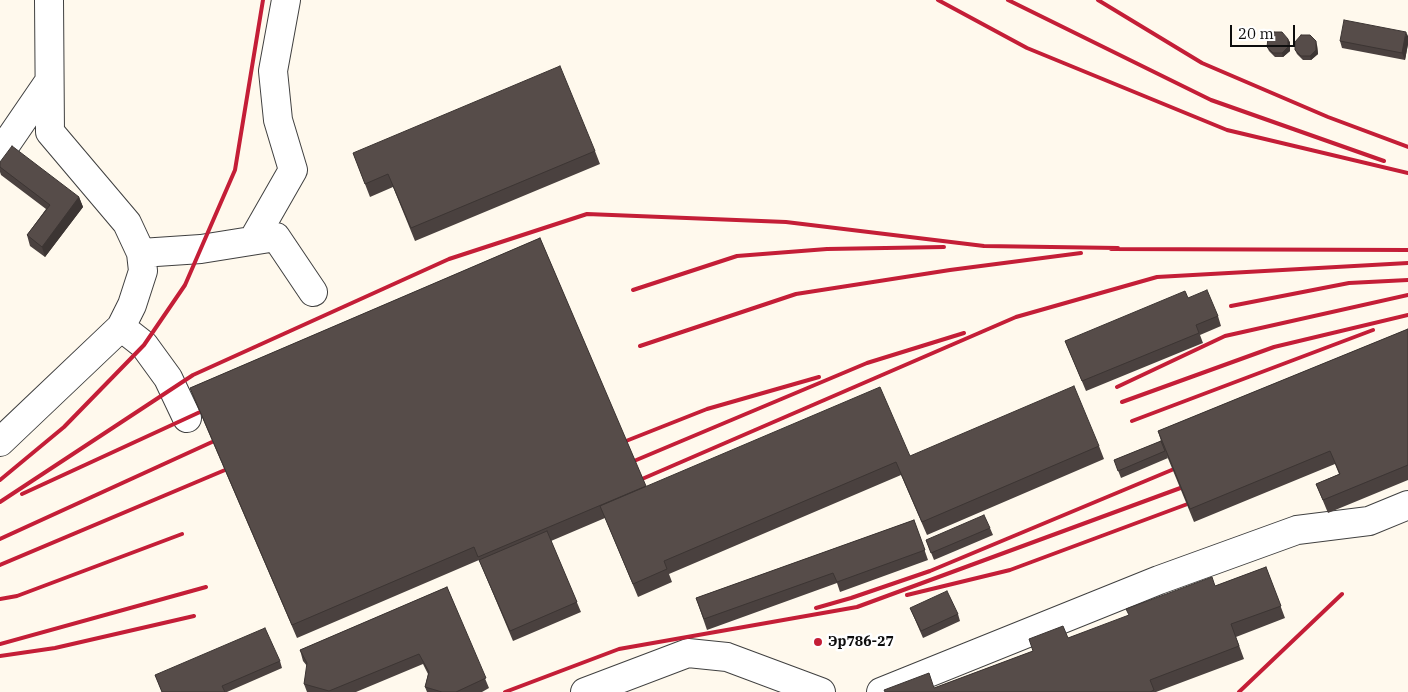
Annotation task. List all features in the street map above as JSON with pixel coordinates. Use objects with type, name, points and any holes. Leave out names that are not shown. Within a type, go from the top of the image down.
[{"type":"street","points":[[0,442],[121,327],[132,305],[142,271],[141,253],[127,222],[50,132],[48,83],[49,0]]},
{"type":"street","points":[[252,240],[293,170],[278,120],[273,71],[286,0]]},
{"type":"street","points":[[0,153],[48,83]]},
{"type":"street","points":[[141,253],[201,249],[252,240],[276,238],[312,292]]},
{"type":"street","points":[[121,327],[144,345],[168,378],[187,418]]},
{"type":"street","points":[[881,692],[1159,580],[1297,530],[1369,521],[1408,505]]},
{"type":"street","points":[[585,692],[688,653],[727,657],[821,692]]},
{"type":"building","points":[[1344,20],[1406,32],[1402,53],[1340,41]]},
{"type":"building","points":[[1274,32],[1282,32],[1288,39],[1288,47],[1282,53],[1273,53],[1267,47],[1268,38]]},
{"type":"building","points":[[1301,35],[1310,35],[1316,41],[1316,50],[1310,56],[1301,56],[1295,50],[1295,42]]},
{"type":"building","points":[[560,66],[595,151],[411,228],[388,174],[365,184],[353,153]]},
{"type":"building","points":[[12,146],[79,197],[42,247],[27,235],[50,205],[0,167],[0,162]]},
{"type":"building","points":[[540,238],[646,486],[478,557],[474,547],[292,625],[190,388]]},
{"type":"building","points":[[1207,290],[1218,316],[1196,325],[1199,333],[1082,381],[1065,341],[1185,291],[1188,298]]},
{"type":"building","points":[[1408,329],[1408,465],[1323,500],[1316,484],[1340,474],[1330,451],[1190,509],[1158,431]]},
{"type":"building","points":[[1074,386],[1099,446],[922,522],[896,462],[664,561],[667,569],[633,584],[600,506],[880,387],[910,456]]},
{"type":"building","points":[[1161,441],[1165,451],[1118,471],[1114,460]]},
{"type":"building","points":[[984,515],[990,528],[931,553],[926,540]]},
{"type":"building","points":[[914,520],[925,550],[837,582],[833,573],[704,619],[696,598]]},
{"type":"building","points":[[547,531],[577,602],[510,631],[479,560]]},
{"type":"building","points":[[1266,567],[1281,606],[1231,624],[1239,646],[1150,680],[1154,690],[1150,692],[885,692],[884,690],[929,673],[934,688],[1033,651],[1029,639],[1063,626],[1068,638],[1129,615],[1126,609],[1212,577],[1215,586]]},
{"type":"building","points":[[447,587],[486,678],[456,692],[442,692],[425,687],[429,672],[419,654],[329,691],[304,684],[307,663],[300,650]]},
{"type":"building","points":[[947,591],[958,614],[921,631],[910,608]]},
{"type":"building","points":[[265,628],[280,661],[222,686],[225,692],[162,692],[155,675]]},
{"type":"railway","points":[[0,480],[64,427],[144,345],[185,285],[235,170],[263,0]]},
{"type":"railway","points":[[938,0],[1027,48],[1227,130],[1408,173]]},
{"type":"railway","points":[[1008,0],[1211,100],[1384,161]]},
{"type":"railway","points":[[1098,0],[1202,63],[1328,117],[1408,147]]},
{"type":"railway","points":[[0,502],[193,375],[449,259],[587,214],[786,222],[984,246],[1118,248]]},
{"type":"railway","points":[[633,290],[737,256],[827,249],[944,247]]},
{"type":"railway","points":[[1111,249],[1408,250]]},
{"type":"railway","points":[[640,346],[796,294],[950,270],[1081,253]]},
{"type":"railway","points":[[642,479],[1016,317],[1157,277],[1408,263]]},
{"type":"railway","points":[[1231,306],[1349,283],[1408,280]]},
{"type":"railway","points":[[1117,387],[1225,336],[1408,295]]},
{"type":"railway","points":[[1122,402],[1274,347],[1408,315]]},
{"type":"railway","points":[[1132,421],[1373,330]]},
{"type":"railway","points":[[634,461],[867,363],[964,333]]},
{"type":"railway","points":[[626,441],[707,409],[819,377]]},
{"type":"railway","points":[[22,494],[200,412]]},
{"type":"railway","points":[[0,539],[212,442]]},
{"type":"railway","points":[[816,608],[930,571],[1186,464]]},
{"type":"railway","points":[[0,565],[225,470]]},
{"type":"railway","points":[[505,692],[619,649],[857,607],[1194,483]]},
{"type":"railway","points":[[907,595],[1010,570],[1201,499]]},
{"type":"railway","points":[[0,599],[17,596],[182,534]]},
{"type":"railway","points":[[0,644],[206,587]]},
{"type":"railway","points":[[1239,692],[1342,594]]},
{"type":"railway","points":[[0,656],[55,648],[194,616]]},
{"type":"place","name":"Эр786-27","points":[[818,642]]}]
